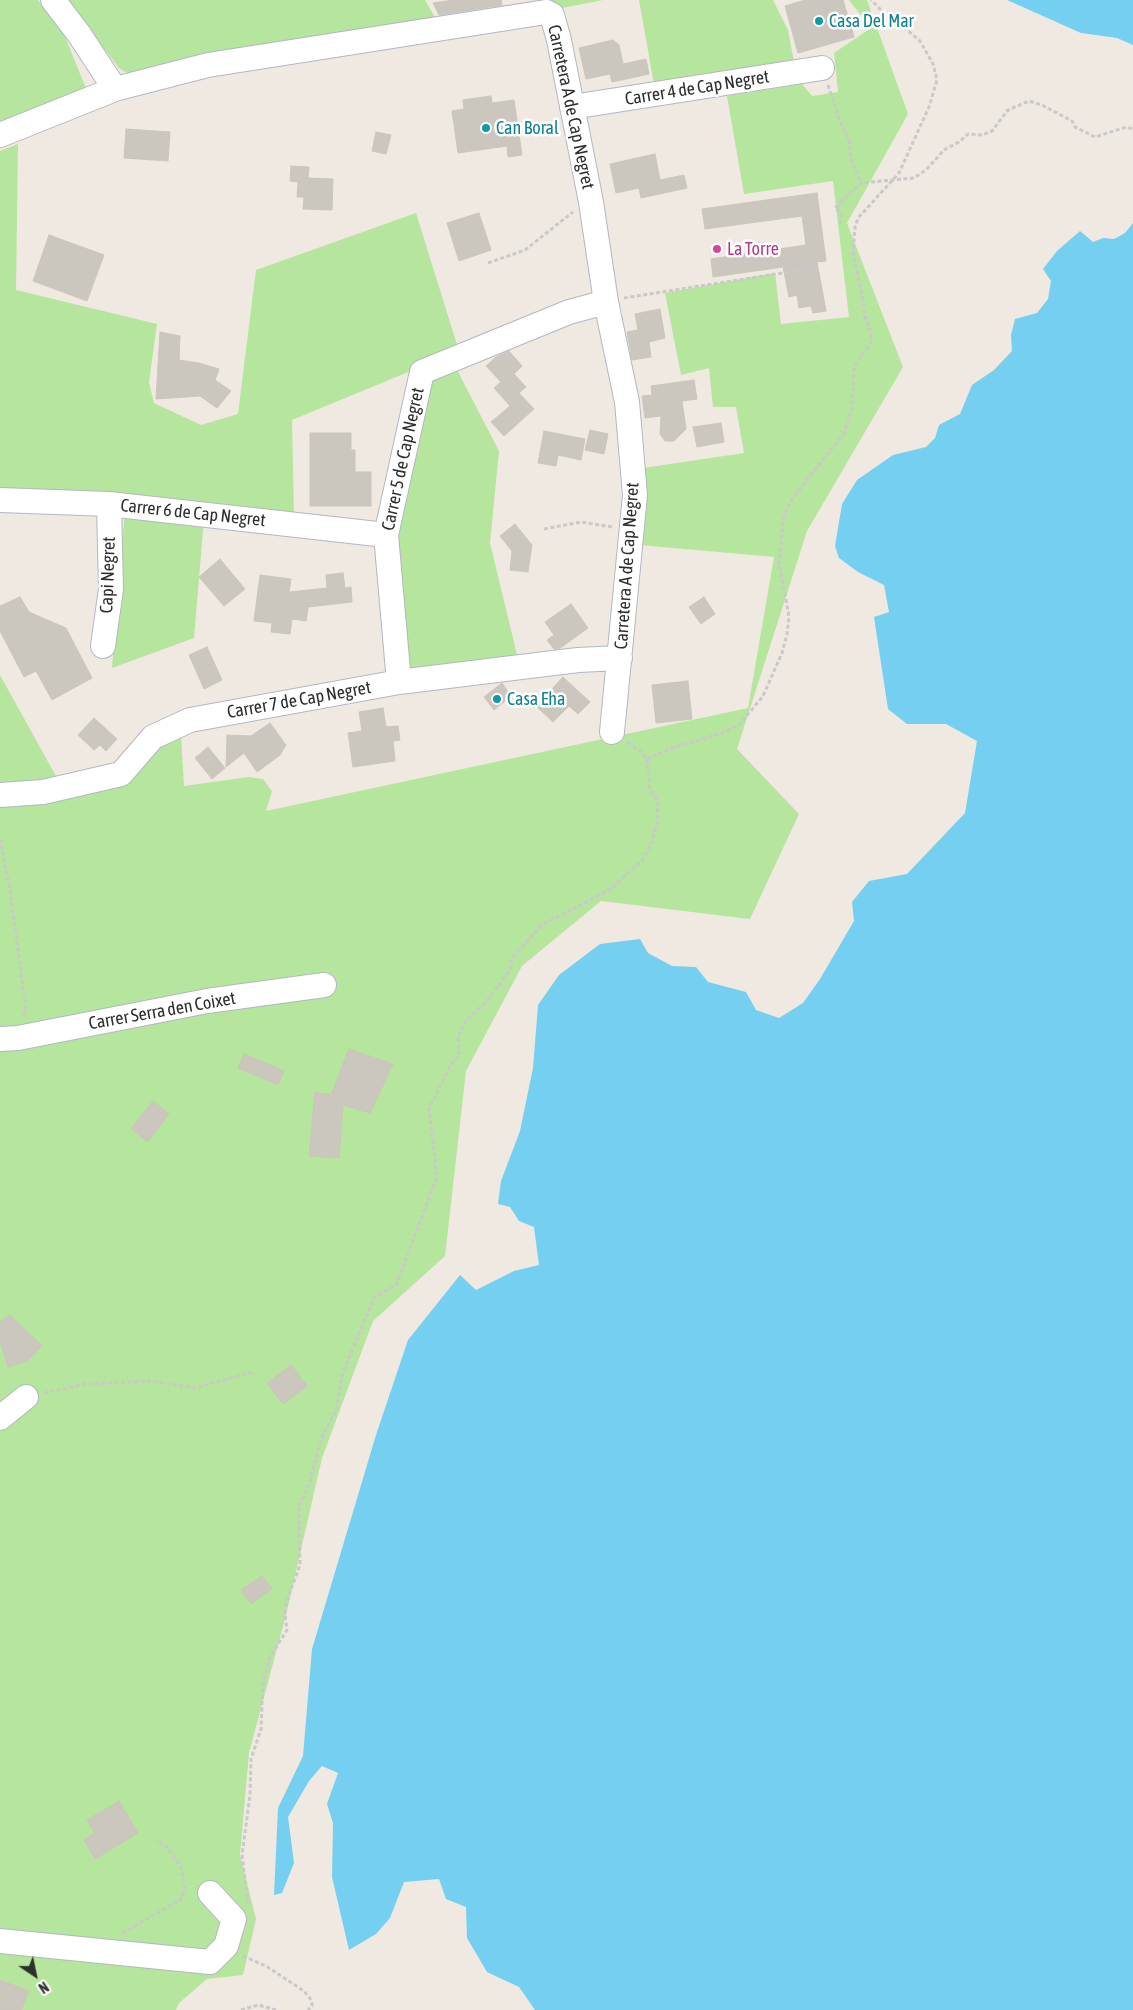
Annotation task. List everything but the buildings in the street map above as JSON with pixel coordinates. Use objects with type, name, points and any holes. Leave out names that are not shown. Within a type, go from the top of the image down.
[{"type":"street","points":[[53,0],[79,34],[115,89]]},
{"type":"street","name":"Carretera A de Cap Negret","points":[[0,135],[115,89],[208,65],[546,12],[552,15],[591,202],[606,302],[627,402],[635,495],[612,732]]},
{"type":"street","name":"Carrer 4 de Cap Negret","points":[[572,107],[822,68]]},
{"type":"street","name":"Carrer 5 de Cap Negret","points":[[399,682],[386,535],[422,372],[568,312],[606,302]]},
{"type":"street","name":"Carrer 6 de Cap Negret","points":[[0,500],[109,504],[386,535]]},
{"type":"street","name":"Capi Negret","points":[[103,646],[111,589],[109,504]]},
{"type":"street","name":"Carrer 7 de Cap Negret","points":[[0,795],[43,792],[121,774],[153,737],[190,720],[399,682],[578,660],[620,658]]},
{"type":"street","name":"Carrer Serra den Coixet","points":[[9,1038],[207,1000],[324,985]]},
{"type":"street","points":[[0,1418],[26,1397]]},
{"type":"street","points":[[0,1941],[210,1962],[226,1946],[234,1918],[210,1893]]},
{"type":"path","points":[[647,759],[671,748],[723,733],[740,724],[758,703],[771,679],[787,634],[789,617],[779,562],[784,515],[792,499],[848,425],[854,399],[854,371],[856,363],[871,342],[872,333],[865,317],[854,253],[855,227],[858,218],[898,173],[929,107],[938,80],[934,64],[920,42],[871,0]]},
{"type":"path","points":[[822,68],[842,127],[850,139],[851,159],[861,183]]},
{"type":"path","points":[[840,224],[841,214],[835,208],[861,183],[914,178],[926,170],[944,150],[959,142],[968,134],[982,135],[992,131],[1008,110],[1029,101],[1042,105],[1094,137],[1126,127],[1133,129]]},
{"type":"path","points":[[488,264],[526,250],[576,210],[591,202]]},
{"type":"path","points":[[606,302],[672,289],[814,268]]},
{"type":"path","points":[[544,529],[581,522],[611,526],[631,540]]},
{"type":"path","points":[[242,1855],[250,1795],[251,1759],[261,1729],[263,1683],[270,1656],[287,1630],[284,1615],[286,1603],[300,1565],[299,1506],[309,1485],[321,1439],[336,1410],[343,1372],[374,1298],[396,1285],[437,1177],[429,1109],[451,1064],[459,1056],[458,1037],[464,1022],[487,1001],[510,970],[512,958],[542,925],[611,889],[643,859],[652,842],[658,823],[658,805],[655,795],[650,791],[647,759],[640,751],[612,732]]},
{"type":"path","points":[[0,839],[10,889],[26,1010],[9,1038]]},
{"type":"path","points":[[26,1397],[85,1384],[152,1381],[195,1388],[254,1372]]},
{"type":"path","points":[[116,1937],[181,1899],[185,1888],[180,1864],[165,1845],[156,1841]]},
{"type":"path","points":[[226,1946],[236,1954],[266,1966],[296,1986],[312,2001],[312,2006],[308,2010]]},
{"type":"path","points":[[241,2010],[258,2005],[276,2010]]},
{"type":"green space","points":[[0,0],[38,0],[64,34],[87,91],[0,127]]},
{"type":"green space","points":[[66,0],[425,0],[438,23],[138,79],[120,69]]},
{"type":"green space","points":[[543,0],[603,0],[562,8],[546,5]]},
{"type":"green space","points":[[639,0],[773,0],[788,30],[795,67],[655,90]]},
{"type":"green space","points":[[849,0],[867,0],[908,114],[847,223],[903,367],[807,531],[737,749],[799,814],[750,919],[601,901],[522,966],[466,1071],[445,1256],[373,1321],[322,1458],[286,1615],[249,1753],[240,1855],[256,1919],[243,1975],[207,1979],[179,2003],[176,2010],[0,2010],[0,675],[67,796],[181,735],[184,786],[249,777],[263,779],[272,791],[266,811],[748,708],[774,557],[640,545],[643,468],[744,453],[736,407],[713,407],[709,368],[681,375],[665,293],[775,273],[781,324],[849,317],[833,181],[744,194],[727,96],[802,84],[812,96],[838,92],[834,53],[871,28]]},
{"type":"green space","points":[[18,144],[16,290],[157,324],[149,382],[154,403],[201,425],[238,414],[256,270],[416,213],[459,351],[292,420],[294,515],[205,507],[194,638],[112,668],[126,497],[0,490],[0,151]]},
{"type":"green space","points":[[456,368],[499,451],[490,543],[519,663],[407,677],[395,545],[428,387],[435,377]]},
{"type":"water","points":[[1007,0],[1133,0],[1133,45],[1117,38],[1081,33]]},
{"type":"water","points":[[1133,223],[1133,2010],[535,2010],[519,1987],[487,1972],[467,1938],[466,1907],[446,1899],[439,1879],[404,1882],[390,1918],[376,1934],[349,1950],[332,1877],[333,1823],[327,1804],[338,1773],[322,1766],[309,1781],[288,1817],[294,1863],[282,1893],[274,1895],[278,1808],[303,1756],[312,1649],[376,1435],[408,1340],[460,1275],[476,1290],[514,1271],[539,1265],[534,1227],[519,1221],[510,1207],[498,1204],[501,1181],[520,1131],[533,1068],[538,1005],[559,975],[600,944],[640,939],[648,953],[672,966],[696,967],[708,982],[746,992],[756,1010],[779,1018],[803,1003],[820,979],[854,921],[852,902],[869,881],[907,874],[965,813],[977,741],[946,724],[907,724],[888,709],[874,617],[889,612],[884,585],[858,572],[839,558],[835,546],[842,504],[857,480],[893,455],[926,447],[935,438],[939,425],[960,414],[972,385],[994,370],[1012,351],[1011,335],[1015,319],[1037,313],[1048,299],[1051,281],[1043,269],[1057,251],[1080,231],[1093,242],[1103,238],[1114,239],[1125,233]]},
{"type":"place","name":"Casa Del Mar","points":[[819,21]]},
{"type":"place","name":"Can Boral","points":[[486,128]]},
{"type":"place","name":"La Torre","points":[[717,249]]},
{"type":"place","name":"Casa Eha","points":[[497,699]]}]
